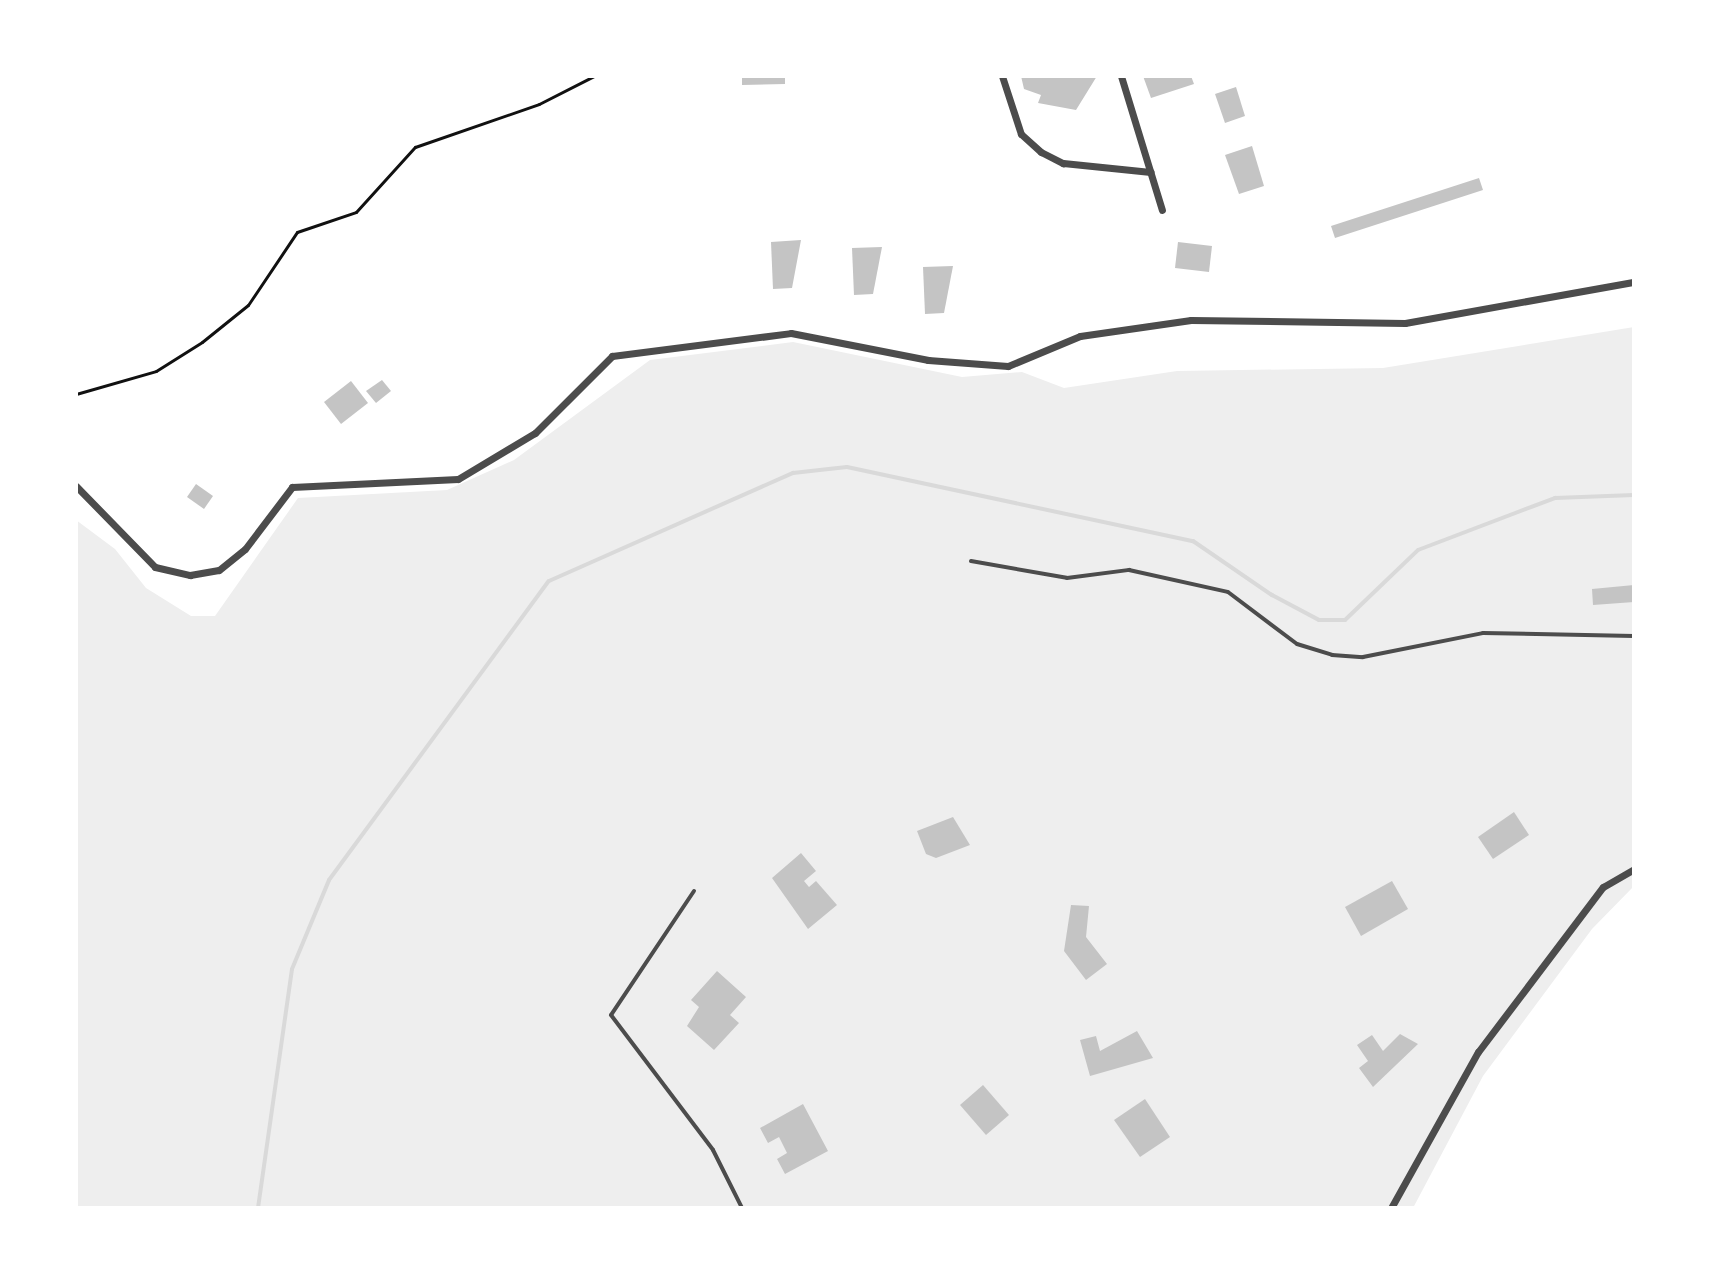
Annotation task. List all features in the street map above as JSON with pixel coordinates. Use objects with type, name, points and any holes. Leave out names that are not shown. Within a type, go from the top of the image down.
[{"type":"street","points":[[1002,76],[1021,134],[1041,152],[1063,163],[1151,172]]},
{"type":"street","points":[[1121,76],[1162,210]]},
{"type":"street","points":[[76,486],[155,567],[190,575],[219,570],[245,549],[292,487],[458,479],[535,433],[612,356],[791,333],[928,360],[1008,366],[1080,336],[1191,320],[1405,323],[1634,282]]},
{"type":"street","points":[[1391,1208],[1478,1052],[1603,887],[1634,869]]},
{"type":"lane","points":[[971,561],[1067,578],[1129,570],[1228,592],[1297,644],[1332,655],[1363,657],[1483,633],[1634,636]]},
{"type":"lane","points":[[694,891],[611,1015],[706,1139],[742,1208]]},
{"type":"path","points":[[261,76],[294,76]]},
{"type":"path","points":[[76,394],[156,371],[202,342],[248,305],[297,232],[356,212],[415,147],[539,104],[594,76]]},
{"type":"shaded area","points":[[1634,327],[1634,886],[1592,929],[1483,1076],[1413,1208],[76,1208],[76,520],[115,549],[146,588],[191,616],[215,616],[298,498],[447,490],[514,460],[650,360],[793,342],[962,377],[1022,372],[1064,388],[1177,371],[1383,368]]},
{"type":"building","points":[[742,76],[785,76],[785,84],[742,85]]},
{"type":"building","points":[[1021,76],[1097,76],[1076,110],[1038,103],[1041,95],[1024,89]]},
{"type":"building","points":[[1143,76],[1191,76],[1194,84],[1151,98]]},
{"type":"building","points":[[1236,87],[1245,116],[1225,123],[1215,94]]},
{"type":"building","points":[[1252,146],[1264,186],[1239,194],[1225,155]]},
{"type":"building","points":[[1479,178],[1483,190],[1335,238],[1331,226]]},
{"type":"building","points":[[801,240],[792,288],[773,289],[771,242]]},
{"type":"building","points":[[1178,242],[1212,246],[1209,272],[1175,268]]},
{"type":"building","points":[[882,247],[873,294],[854,295],[852,248]]},
{"type":"building","points":[[953,266],[944,313],[925,314],[923,267]]},
{"type":"building","points":[[382,380],[391,391],[376,403],[366,391]]},
{"type":"building","points":[[351,381],[368,403],[341,424],[324,402]]},
{"type":"building","points":[[196,484],[213,496],[204,509],[187,497]]},
{"type":"building","points":[[1634,585],[1634,602],[1593,605],[1592,589]]},
{"type":"building","points":[[1514,812],[1529,835],[1493,859],[1478,837]]},
{"type":"building","points":[[953,817],[970,845],[936,858],[926,854],[917,831]]},
{"type":"building","points":[[801,853],[816,871],[804,881],[809,887],[816,881],[837,905],[808,929],[772,878]]},
{"type":"building","points":[[1392,881],[1408,909],[1361,936],[1345,907]]},
{"type":"building","points":[[1071,905],[1089,906],[1086,937],[1107,964],[1086,980],[1064,951]]},
{"type":"building","points":[[717,971],[746,997],[730,1015],[739,1023],[714,1050],[687,1026],[699,1007],[691,1000]]},
{"type":"building","points":[[1137,1031],[1153,1058],[1090,1076],[1080,1040],[1096,1036],[1100,1051]]},
{"type":"building","points":[[1400,1034],[1418,1044],[1373,1087],[1359,1068],[1368,1061],[1357,1045],[1372,1035],[1383,1051]]},
{"type":"building","points":[[983,1085],[1009,1115],[986,1135],[960,1105]]},
{"type":"building","points":[[1145,1099],[1170,1137],[1140,1157],[1114,1120]]},
{"type":"building","points":[[803,1104],[828,1151],[785,1174],[777,1159],[787,1153],[779,1137],[768,1143],[760,1128]]},
{"type":"waterway","points":[[258,1208],[292,969],[329,880],[549,581],[793,473],[847,467],[1193,541],[1272,595],[1319,620],[1345,620],[1418,550],[1555,498],[1634,495]]}]
